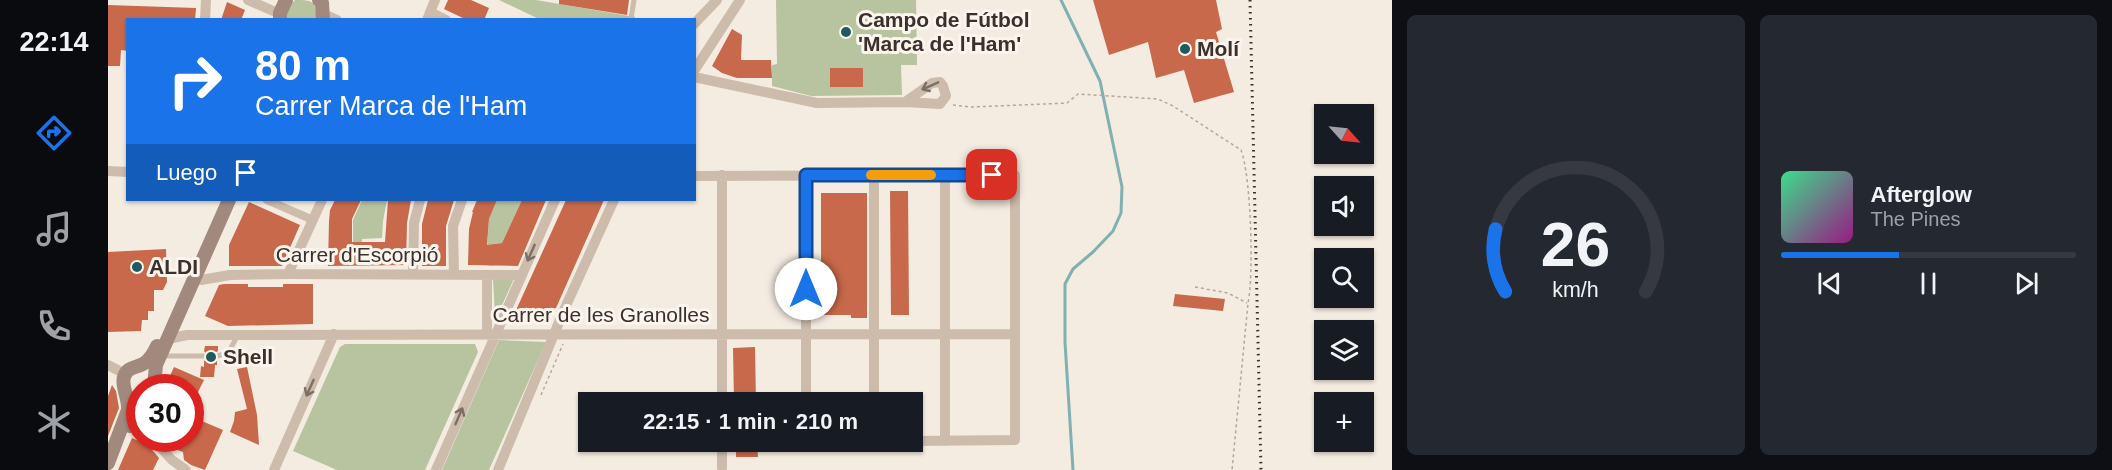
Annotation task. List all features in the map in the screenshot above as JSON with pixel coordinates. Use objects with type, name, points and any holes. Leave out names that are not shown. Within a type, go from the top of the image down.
[{"type":"main road","points":[[280,17],[286,0]]},
{"type":"main road","points":[[155,374],[193,278],[229,201]]},
{"type":"main road","points":[[141,366],[153,355],[166,328],[178,314]]},
{"type":"main road","points":[[126,385],[123,381],[125,374],[132,367],[141,366],[151,374]]},
{"type":"main road","points":[[110,458],[126,415]]},
{"type":"main road","points":[[110,458],[126,439]]},
{"type":"street","points":[[205,18],[206,0]]},
{"type":"street","points":[[248,0],[280,17]]},
{"type":"street","points":[[428,16],[435,0]]},
{"type":"street","points":[[696,22],[717,0]]},
{"type":"street","points":[[696,68],[736,1]]},
{"type":"street","points":[[696,77],[818,103],[940,104],[946,93],[944,86],[936,82],[905,102]]},
{"type":"street","points":[[108,171],[126,172]]},
{"type":"street","points":[[806,175],[806,392]]},
{"type":"street","points":[[874,175],[874,392]]},
{"type":"street","points":[[945,175],[945,441]]},
{"type":"street","points":[[696,176],[1015,175],[1015,440],[923,441]]},
{"type":"street","points":[[722,176],[722,392]]},
{"type":"street","points":[[269,201],[313,220]]},
{"type":"street","points":[[288,274],[322,201]]},
{"type":"street","points":[[413,274],[414,224],[420,201]]},
{"type":"street","points":[[454,274],[453,226],[462,201]]},
{"type":"street","points":[[436,470],[491,335],[522,275],[555,201]]},
{"type":"street","points":[[498,470],[564,310],[614,201]]},
{"type":"street","name":"Carrer d'Escorpió","points":[[193,278],[201,280],[230,276],[288,274],[522,275]]},
{"type":"street","points":[[487,275],[491,335]]},
{"type":"street","points":[[178,314],[187,335]]},
{"type":"street","points":[[274,470],[334,334]]},
{"type":"street","name":"Carrer de les Granolles","points":[[168,339],[187,335],[334,334],[1015,334]]},
{"type":"street","points":[[108,365],[125,374]]},
{"type":"street","points":[[165,452],[186,470]]},
{"type":"street","points":[[722,452],[722,468]]},
{"type":"lane","points":[[631,18],[634,0]]},
{"type":"lane","points":[[218,356],[228,353],[238,335]]},
{"type":"lane","points":[[160,356],[204,356]]},
{"type":"path","points":[[940,104],[971,107],[1067,103],[1078,94],[1158,99],[1173,106],[1240,150],[1245,160],[1251,238],[1251,289],[1232,470]]},
{"type":"path","points":[[1195,287],[1228,293],[1248,303]]},
{"type":"green space","points":[[295,0],[310,1],[314,5],[317,18],[287,18],[291,4]]},
{"type":"green space","points":[[499,0],[536,0],[635,17],[635,18],[537,18]]},
{"type":"green space","name":"Campo de Fútbol 'Marca de l'Ham'","points":[[776,0],[916,0],[917,65],[901,65],[902,95],[811,96],[772,86],[772,65],[777,64]]},
{"type":"green space","points":[[362,201],[387,201],[382,238],[362,239],[361,265],[353,265],[353,220]]},
{"type":"green space","points":[[497,201],[522,201],[502,243],[494,244],[494,266],[486,265],[489,219]]},
{"type":"green space","points":[[512,279],[498,314],[495,314],[493,280]]},
{"type":"green space","points":[[499,340],[546,342],[489,470],[442,470]]},
{"type":"green space","points":[[345,344],[475,344],[478,352],[425,470],[337,470],[293,451],[340,347]]},
{"type":"building","points":[[448,0],[471,0],[489,8],[485,18],[463,18],[444,9]]},
{"type":"building","points":[[559,0],[629,0],[627,15],[559,4]]},
{"type":"building","name":"Molí","points":[[1093,0],[1216,0],[1222,29],[1216,32],[1234,92],[1194,103],[1184,70],[1156,78],[1148,42],[1109,55]]},
{"type":"building","points":[[227,2],[245,10],[242,18],[222,18]]},
{"type":"building","points":[[108,5],[196,8],[195,18],[126,18],[126,51],[121,50],[120,66],[108,66]]},
{"type":"building","points":[[732,29],[742,35],[741,60],[771,60],[772,78],[737,78],[722,73],[712,66]]},
{"type":"building","points":[[830,68],[863,68],[863,87],[830,87]]},
{"type":"building","points":[[890,191],[908,191],[909,315],[891,315]]},
{"type":"building","points":[[821,193],[867,193],[867,318],[851,318],[851,315],[821,315]]},
{"type":"building","points":[[334,201],[361,201],[352,219],[352,242],[385,242],[388,201],[411,201],[407,223],[406,265],[328,266],[330,210]]},
{"type":"building","points":[[428,201],[454,201],[446,226],[446,266],[422,266],[422,224]]},
{"type":"building","points":[[477,201],[497,201],[489,219],[487,245],[502,243],[522,201],[546,201],[518,266],[468,265],[472,212]]},
{"type":"building","points":[[566,201],[604,201],[556,308],[522,314],[517,308]]},
{"type":"building","points":[[249,202],[300,225],[282,266],[229,266],[229,245]]},
{"type":"building","points":[[166,249],[167,282],[163,290],[154,290],[154,311],[148,311],[148,320],[142,320],[141,331],[108,332],[108,252]]},
{"type":"building","points":[[283,284],[313,284],[313,324],[228,326],[205,316],[219,285],[283,287]]},
{"type":"building","points":[[1175,294],[1225,299],[1223,311],[1173,306]]},
{"type":"building","points":[[205,346],[218,346],[218,351],[212,355],[217,361],[214,377],[204,377],[204,374],[200,374],[201,366],[204,367],[204,361],[209,357],[204,351]]},
{"type":"building","points":[[755,347],[756,392],[734,392],[733,348]]},
{"type":"building","points":[[174,367],[190,374],[171,374]]},
{"type":"building","points":[[247,367],[257,415],[259,445],[230,432],[235,412],[247,409],[237,369]]},
{"type":"building","points":[[112,385],[116,391],[119,408],[108,436],[108,396]]},
{"type":"building","points":[[204,422],[223,430],[205,470],[184,460],[183,452],[204,452]]},
{"type":"building","points":[[126,452],[154,452],[159,458],[153,470],[118,470]]},
{"type":"building","points":[[736,452],[758,452],[758,457],[736,457]]},
{"type":"waterway","points":[[1061,0],[1100,81],[1122,187],[1121,213],[1113,231],[1073,269],[1065,284],[1065,342],[1073,470]]},
{"type":"railway","points":[[1250,0],[1261,470]]},
{"type":"slow traffic","points":[[871,175],[931,175]]},
{"type":"place","name":"Campo de Fútbol 'Marca de l'Ham'","points":[[846,32]]},
{"type":"place","name":"Molí","points":[[1185,49]]},
{"type":"place","name":"ALDI","points":[[137,267]]},
{"type":"place","name":"Shell","points":[[211,357]]},
{"type":"route","points":[[806,289],[806,175],[992,175]]}]
